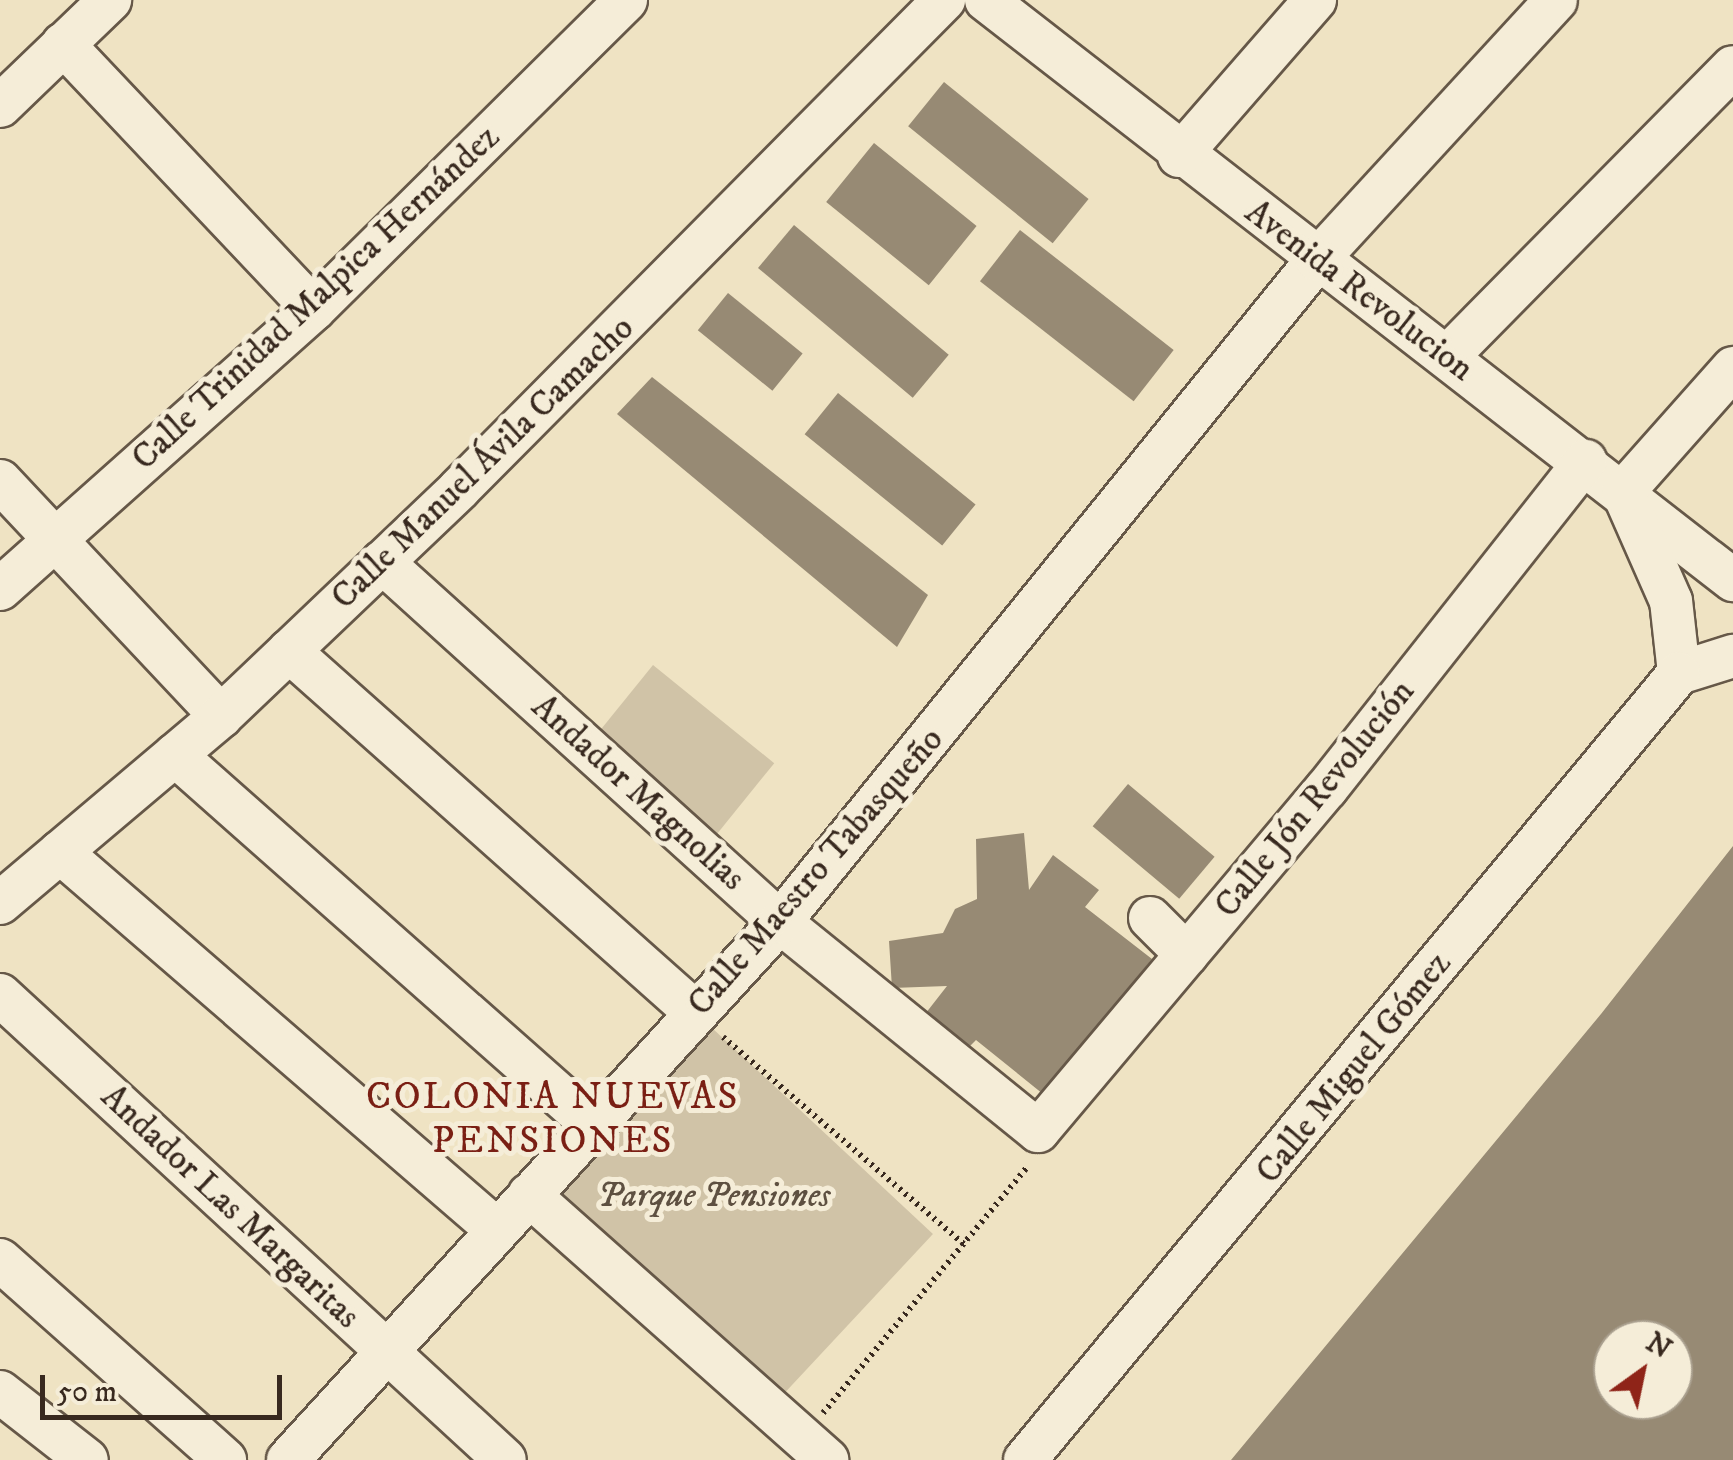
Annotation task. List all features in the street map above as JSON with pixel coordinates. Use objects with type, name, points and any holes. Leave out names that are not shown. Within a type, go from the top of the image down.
[{"type":"street","points":[[0,106],[110,0]]},
{"type":"street","name":"Calle Trinidad Malpica Hernández","points":[[0,589],[314,309],[626,0]]},
{"type":"street","name":"Calle Manuel Ávila Camacho","points":[[0,903],[220,716],[289,651],[635,317],[944,0]]},
{"type":"street","name":"Avenida Revolucion","points":[[986,0],[1180,156],[1586,461],[1733,580]]},
{"type":"street","points":[[1180,156],[1315,0]]},
{"type":"street","name":"Calle Maestro Tabasqueño","points":[[288,1460],[780,922],[1317,260],[1556,0]]},
{"type":"street","points":[[63,44],[314,309]]},
{"type":"street","points":[[1447,357],[1733,68]]},
{"type":"street","points":[[1732,375],[1623,492],[1671,601],[1679,673],[1733,656]]},
{"type":"street","name":"Calle Jón Revolución","points":[[1038,1131],[1187,955],[1586,461]]},
{"type":"street","points":[[0,482],[220,716]]},
{"type":"street","name":"Andador Magnolias","points":[[382,562],[780,922],[1038,1131]]},
{"type":"street","points":[[289,651],[696,1013]]},
{"type":"street","name":"Calle Miguel Gómez","points":[[1024,1460],[1679,673]]},
{"type":"street","points":[[175,755],[593,1125]]},
{"type":"street","points":[[60,852],[497,1230]]},
{"type":"street","points":[[1150,918],[1187,955]]},
{"type":"street","name":"Andador Las Margaritas","points":[[0,995],[505,1460]]},
{"type":"street","points":[[529,1195],[815,1448]]},
{"type":"street","points":[[0,1260],[226,1460]]},
{"type":"street","points":[[0,1392],[87,1460]]},
{"type":"path","points":[[696,1013],[965,1245]]},
{"type":"path","points":[[815,1448],[1038,1153],[1038,1131]]},
{"type":"green space","points":[[653,665],[774,763],[717,834],[596,736]]},
{"type":"green space","name":"Parque Pensiones","points":[[696,1013],[933,1234],[765,1415],[528,1194]]},
{"type":"building","points":[[944,82],[1089,199],[1053,243],[908,126]]},
{"type":"building","points":[[874,143],[977,226],[929,285],[826,202]]},
{"type":"building","points":[[794,225],[949,355],[913,398],[758,268]]},
{"type":"building","points":[[1020,230],[1174,350],[1134,401],[980,281]]},
{"type":"building","points":[[728,293],[803,353],[772,391],[698,330]]},
{"type":"building","points":[[652,377],[928,595],[897,647],[617,414]]},
{"type":"building","points":[[838,393],[976,504],[942,546],[805,434]]},
{"type":"building","points":[[1128,784],[1215,857],[1179,899],[1093,826]]},
{"type":"building","points":[[1024,833],[1029,890],[1053,855],[1099,890],[1085,907],[1152,959],[1043,1094],[976,1040],[962,1054],[922,1018],[947,986],[892,988],[889,941],[943,933],[955,909],[977,899],[976,839]]},
{"type":"building","points":[[1733,846],[1733,1460],[1231,1460],[1601,1014]]},
{"type":"district","name":"COLONIA NUEVAS PENSIONES","points":[[553,1120]]}]
